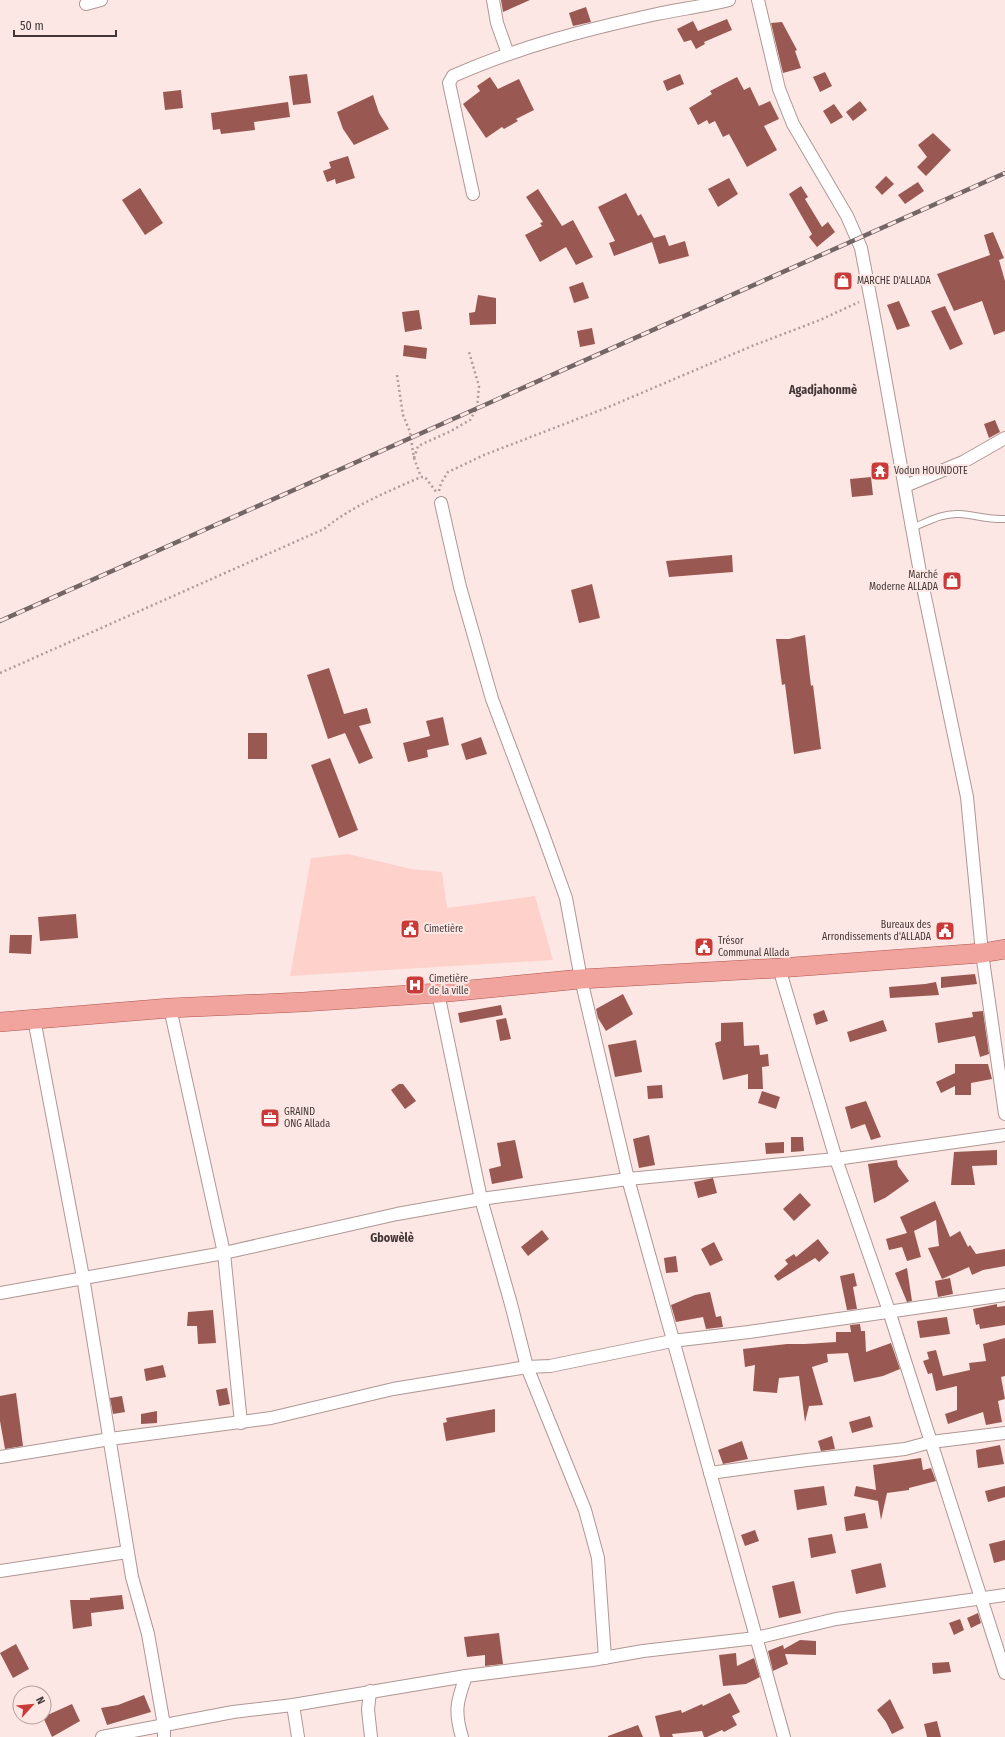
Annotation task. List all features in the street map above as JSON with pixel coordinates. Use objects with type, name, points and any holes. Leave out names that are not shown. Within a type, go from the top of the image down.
[{"type":"main road","points":[[0,1022],[170,1008],[303,1002],[438,993],[581,979],[779,968],[982,953],[1005,949]]},
{"type":"street","points":[[86,4],[101,0]]},
{"type":"street","points":[[493,0],[497,23],[508,54]]},
{"type":"street","points":[[473,194],[449,83],[453,76],[508,54],[538,44],[610,25],[729,0]]},
{"type":"street","points":[[758,0],[779,89],[793,124],[847,216],[861,248],[921,578],[967,797],[982,953],[1005,1114]]},
{"type":"street","points":[[905,486],[963,462],[1005,438]]},
{"type":"street","points":[[441,503],[460,587],[492,699],[566,898],[581,979],[628,1179],[672,1341],[784,1737]]},
{"type":"street","points":[[779,968],[836,1159],[889,1311],[1005,1673]]},
{"type":"street","points":[[438,993],[481,1199],[511,1304],[526,1367],[585,1510],[598,1558],[605,1658]]},
{"type":"street","points":[[170,1008],[224,1253],[241,1423]]},
{"type":"street","points":[[34,1019],[83,1278],[127,1552],[148,1634],[164,1731]]},
{"type":"street","points":[[0,1293],[224,1253],[397,1214],[481,1199],[628,1179],[836,1159],[1005,1135]]},
{"type":"street","points":[[0,1457],[110,1439],[272,1418],[393,1389],[526,1367],[550,1366],[672,1341],[750,1332],[1005,1295]]},
{"type":"street","points":[[710,1473],[905,1449],[931,1442],[1005,1433]]},
{"type":"street","points":[[0,1571],[127,1552]]},
{"type":"street","points":[[102,1737],[164,1731],[233,1712],[293,1705],[466,1676],[605,1658],[643,1651],[756,1638],[836,1618],[981,1600],[1005,1595]]},
{"type":"street","points":[[462,1737],[457,1711],[458,1698],[466,1676]]},
{"type":"street","points":[[370,1691],[368,1710],[371,1737]]},
{"type":"street","points":[[293,1705],[298,1737]]},
{"type":"lane","points":[[912,528],[939,516],[958,514],[992,520],[1005,519]]},
{"type":"path","points":[[0,673],[324,529],[338,517],[362,504],[421,477],[425,477],[438,495],[441,483],[448,472],[484,455],[606,408],[738,352],[820,320],[870,297]]},
{"type":"path","points":[[414,458],[418,446],[451,431],[470,420],[477,408],[479,386],[469,352]]},
{"type":"path","points":[[397,375],[403,416],[410,432],[414,458],[421,477]]},
{"type":"shaded area","points":[[348,854],[411,869],[442,872],[447,908],[535,896],[553,960],[290,976],[311,858]]},
{"type":"building","points":[[501,0],[530,0],[503,12]]},
{"type":"building","points":[[586,7],[591,22],[573,26],[569,13]]},
{"type":"building","points":[[727,19],[732,30],[704,42],[705,44],[696,49],[691,40],[684,42],[677,29],[693,21],[698,31]]},
{"type":"building","points":[[782,22],[797,50],[795,51],[801,68],[783,73],[771,23]]},
{"type":"building","points":[[825,72],[832,86],[820,92],[813,77]]},
{"type":"building","points":[[307,74],[311,103],[293,105],[289,76]]},
{"type":"building","points":[[680,74],[684,84],[667,91],[663,81]]},
{"type":"building","points":[[490,77],[498,89],[519,79],[534,110],[516,119],[518,121],[504,129],[502,127],[486,138],[463,104],[480,91],[477,86]]},
{"type":"building","points":[[737,77],[744,90],[750,87],[759,106],[770,101],[779,119],[764,126],[777,150],[747,167],[729,134],[723,137],[715,121],[709,124],[707,120],[698,125],[689,108],[712,94],[710,91]]},
{"type":"building","points":[[181,90],[183,108],[165,110],[163,92]]},
{"type":"building","points":[[373,95],[379,113],[389,129],[354,145],[343,129],[337,112]]},
{"type":"building","points":[[860,101],[867,110],[853,121],[846,112]]},
{"type":"building","points":[[288,102],[290,117],[254,122],[255,130],[221,134],[220,129],[213,130],[211,113]]},
{"type":"building","points":[[834,104],[843,117],[831,124],[823,111]]},
{"type":"building","points":[[933,133],[951,150],[926,176],[917,167],[927,157],[918,145]]},
{"type":"building","points":[[348,156],[355,178],[336,184],[335,179],[327,182],[323,171],[331,168],[329,162]]},
{"type":"building","points":[[886,176],[894,184],[882,195],[875,187]]},
{"type":"building","points":[[729,178],[738,194],[718,207],[708,189]]},
{"type":"building","points":[[918,182],[924,191],[905,204],[898,195]]},
{"type":"building","points":[[801,186],[808,197],[805,199],[822,227],[828,222],[835,232],[817,247],[809,237],[812,234],[789,194]]},
{"type":"building","points":[[140,188],[163,223],[145,235],[122,200]]},
{"type":"building","points":[[538,189],[562,226],[573,220],[593,257],[576,265],[566,247],[540,262],[525,235],[542,226],[540,223],[543,222],[526,197]]},
{"type":"building","points":[[626,193],[638,216],[641,214],[654,238],[665,235],[669,246],[685,241],[689,256],[659,264],[652,242],[614,256],[609,243],[615,241],[598,207]]},
{"type":"building","points":[[993,232],[1004,258],[999,260],[1005,281],[1005,331],[994,335],[982,301],[954,311],[937,274],[990,255],[984,235]]},
{"type":"building","points":[[583,282],[589,298],[574,303],[569,287]]},
{"type":"building","points":[[478,295],[496,298],[496,324],[470,325],[469,313],[475,312]]},
{"type":"building","points":[[899,301],[910,326],[897,330],[887,305]]},
{"type":"building","points":[[945,306],[963,344],[950,350],[931,311]]},
{"type":"building","points":[[419,310],[422,329],[405,332],[402,312]]},
{"type":"building","points":[[592,328],[595,344],[580,347],[577,331]]},
{"type":"building","points":[[404,345],[427,348],[426,359],[403,356]]},
{"type":"building","points":[[995,420],[1000,432],[989,438],[984,424]]},
{"type":"building","points":[[871,477],[873,495],[852,497],[850,479]]},
{"type":"building","points":[[732,555],[733,572],[669,577],[666,561]]},
{"type":"building","points":[[592,584],[600,618],[579,623],[571,590]]},
{"type":"building","points":[[805,635],[821,749],[794,754],[785,684],[782,685],[776,639],[789,639]]},
{"type":"building","points":[[329,668],[344,714],[367,708],[371,723],[359,726],[373,758],[359,764],[345,733],[328,739],[307,675]]},
{"type":"building","points":[[443,717],[449,745],[427,750],[428,757],[408,762],[403,743],[430,736],[426,721]]},
{"type":"building","points":[[248,733],[267,733],[267,759],[248,759]]},
{"type":"building","points":[[481,737],[487,754],[466,760],[461,744]]},
{"type":"building","points":[[330,758],[358,830],[339,838],[311,765]]},
{"type":"building","points":[[76,914],[78,938],[40,941],[38,917]]},
{"type":"building","points":[[10,935],[32,935],[31,954],[9,953]]},
{"type":"building","points":[[975,974],[977,984],[941,988],[941,977]]},
{"type":"building","points":[[936,982],[939,995],[890,998],[889,987]]},
{"type":"building","points":[[623,994],[633,1014],[606,1031],[598,1018],[596,1009]]},
{"type":"building","points":[[501,1005],[503,1015],[460,1023],[458,1013]]},
{"type":"building","points":[[824,1010],[828,1021],[816,1025],[813,1014]]},
{"type":"building","points":[[983,1011],[989,1054],[980,1057],[975,1036],[938,1043],[935,1023],[973,1017],[972,1012]]},
{"type":"building","points":[[506,1018],[511,1039],[500,1041],[496,1020]]},
{"type":"building","points":[[883,1020],[887,1031],[850,1042],[847,1032]]},
{"type":"building","points":[[743,1022],[744,1046],[759,1045],[760,1055],[768,1054],[769,1066],[762,1067],[763,1089],[748,1089],[748,1074],[723,1080],[715,1043],[721,1041],[721,1023]]},
{"type":"building","points":[[636,1040],[642,1072],[615,1077],[608,1045]]},
{"type":"building","points":[[955,1064],[988,1064],[992,1079],[971,1083],[971,1095],[955,1095],[955,1086],[941,1093],[936,1082],[955,1073]]},
{"type":"building","points":[[399,1084],[403,1084],[416,1101],[405,1109],[391,1090]]},
{"type":"building","points":[[662,1085],[663,1098],[648,1099],[647,1086]]},
{"type":"building","points":[[762,1091],[780,1097],[776,1109],[758,1103]]},
{"type":"building","points":[[866,1101],[881,1137],[871,1140],[865,1124],[851,1129],[845,1107]]},
{"type":"building","points":[[649,1135],[655,1165],[639,1168],[633,1139]]},
{"type":"building","points":[[791,1137],[803,1137],[804,1151],[791,1152]]},
{"type":"building","points":[[515,1140],[523,1178],[492,1184],[489,1169],[501,1166],[497,1143]]},
{"type":"building","points":[[784,1142],[784,1153],[766,1154],[765,1143]]},
{"type":"building","points":[[997,1150],[997,1165],[972,1166],[975,1185],[951,1185],[954,1152]]},
{"type":"building","points":[[897,1160],[898,1166],[909,1181],[885,1198],[874,1203],[868,1164]]},
{"type":"building","points":[[713,1178],[717,1193],[698,1198],[694,1182]]},
{"type":"building","points":[[800,1193],[811,1205],[794,1221],[783,1209]]},
{"type":"building","points":[[935,1201],[950,1237],[960,1231],[968,1247],[970,1245],[976,1254],[1005,1249],[1005,1266],[983,1270],[972,1275],[969,1267],[942,1279],[928,1248],[939,1246],[936,1220],[914,1231],[921,1257],[907,1261],[902,1247],[889,1250],[886,1239],[907,1233],[900,1217]]},
{"type":"building","points":[[542,1230],[549,1239],[528,1256],[521,1247]]},
{"type":"building","points":[[818,1239],[829,1253],[819,1262],[815,1258],[778,1281],[774,1276],[788,1264],[785,1260],[794,1254],[796,1257]]},
{"type":"building","points":[[714,1242],[723,1260],[710,1266],[701,1249]]},
{"type":"building","points":[[676,1256],[678,1272],[666,1273],[664,1258]]},
{"type":"building","points":[[907,1268],[912,1301],[907,1302],[895,1273]]},
{"type":"building","points":[[854,1273],[857,1286],[853,1287],[857,1309],[847,1310],[840,1276]]},
{"type":"building","points":[[950,1278],[953,1294],[938,1297],[935,1281]]},
{"type":"building","points":[[710,1292],[716,1317],[721,1316],[723,1327],[706,1329],[703,1317],[676,1322],[671,1305],[695,1295]]},
{"type":"building","points":[[997,1304],[997,1307],[1005,1306],[1005,1325],[980,1329],[979,1324],[976,1325],[973,1309]]},
{"type":"building","points":[[213,1310],[216,1343],[198,1344],[197,1326],[187,1326],[188,1312]]},
{"type":"building","points":[[947,1317],[950,1334],[920,1338],[917,1321]]},
{"type":"building","points":[[860,1324],[861,1331],[865,1331],[866,1352],[891,1343],[900,1369],[883,1376],[854,1382],[848,1353],[827,1354],[828,1362],[812,1367],[823,1405],[809,1406],[805,1422],[799,1376],[779,1378],[777,1393],[753,1391],[755,1365],[745,1367],[743,1349],[787,1344],[836,1342],[836,1332],[851,1332],[850,1325]]},
{"type":"building","points":[[1005,1338],[1005,1376],[1001,1377],[1005,1399],[998,1401],[1002,1422],[986,1425],[983,1412],[948,1424],[945,1414],[957,1410],[957,1386],[936,1391],[932,1373],[928,1374],[923,1361],[929,1359],[927,1352],[936,1350],[943,1376],[970,1370],[969,1363],[986,1361],[983,1344]]},
{"type":"building","points":[[163,1365],[166,1377],[146,1381],[144,1369]]},
{"type":"building","points":[[227,1388],[230,1404],[219,1406],[216,1390]]},
{"type":"building","points":[[16,1393],[23,1446],[5,1449],[0,1421],[0,1396]]},
{"type":"building","points":[[122,1396],[125,1412],[113,1414],[110,1398]]},
{"type":"building","points":[[495,1409],[495,1432],[446,1441],[443,1423],[447,1422],[446,1418]]},
{"type":"building","points":[[157,1411],[157,1423],[141,1424],[141,1414]]},
{"type":"building","points":[[870,1416],[873,1427],[852,1433],[849,1422]]},
{"type":"building","points":[[832,1436],[835,1449],[821,1451],[818,1441]]},
{"type":"building","points":[[742,1441],[748,1459],[723,1464],[718,1450]]},
{"type":"building","points":[[1000,1445],[1004,1464],[978,1468],[976,1450]]},
{"type":"building","points":[[921,1458],[923,1470],[931,1468],[936,1481],[909,1488],[909,1490],[887,1493],[881,1520],[878,1501],[854,1496],[856,1486],[876,1490],[873,1465]]},
{"type":"building","points":[[824,1486],[827,1505],[797,1510],[794,1490]]},
{"type":"building","points":[[1005,1486],[1005,1497],[988,1502],[985,1491]]},
{"type":"building","points":[[865,1513],[868,1528],[846,1531],[844,1517]]},
{"type":"building","points":[[755,1530],[759,1541],[745,1546],[741,1535]]},
{"type":"building","points":[[832,1534],[836,1553],[811,1558],[808,1538]]},
{"type":"building","points":[[1005,1540],[1005,1560],[994,1563],[989,1544]]},
{"type":"building","points":[[881,1563],[886,1587],[856,1594],[851,1570]]},
{"type":"building","points":[[794,1581],[801,1613],[779,1618],[772,1586]]},
{"type":"building","points":[[122,1595],[124,1609],[91,1613],[92,1626],[73,1629],[70,1600],[90,1600],[90,1598]]},
{"type":"building","points":[[978,1613],[981,1623],[971,1628],[967,1618]]},
{"type":"building","points":[[960,1619],[964,1630],[954,1635],[949,1623]]},
{"type":"building","points":[[499,1633],[503,1664],[485,1666],[485,1655],[467,1657],[464,1637]]},
{"type":"building","points":[[800,1640],[816,1641],[816,1655],[785,1654],[788,1664],[773,1671],[768,1651],[783,1645],[784,1649]]},
{"type":"building","points":[[16,1644],[29,1669],[13,1678],[0,1653]]},
{"type":"building","points":[[736,1653],[737,1666],[754,1658],[760,1677],[746,1684],[723,1686],[719,1655]]},
{"type":"building","points":[[949,1662],[951,1672],[933,1674],[932,1663]]},
{"type":"building","points":[[730,1693],[740,1712],[732,1716],[737,1725],[724,1732],[722,1730],[707,1737],[704,1737],[702,1731],[672,1734],[673,1737],[660,1737],[655,1716],[681,1710],[682,1713],[702,1704],[703,1706]]},
{"type":"building","points":[[144,1695],[151,1712],[107,1725],[101,1708],[118,1705]]},
{"type":"building","points":[[890,1699],[904,1728],[892,1734],[886,1722],[877,1710]]},
{"type":"building","points":[[72,1704],[80,1721],[52,1737],[47,1725],[52,1725],[52,1713]]},
{"type":"building","points":[[937,1721],[941,1737],[927,1737],[924,1724]]},
{"type":"building","points":[[638,1725],[643,1737],[608,1737],[608,1736]]},
{"type":"railway","points":[[0,621],[1005,173]]},
{"type":"place","name":"MARCHE D'ALLADA","points":[[843,281]]},
{"type":"place","name":"Vodun HOUNDOTE","points":[[880,471]]},
{"type":"place","name":"Marché Moderne ALLADA","points":[[952,581]]},
{"type":"place","name":"Cimetière","points":[[410,929]]},
{"type":"place","name":"Bureaux des Arrondissements d'ALLADA","points":[[945,931]]},
{"type":"place","name":"Trésor Communal Allada","points":[[704,947]]},
{"type":"place","name":"Cimetière de la ville","points":[[415,985]]},
{"type":"place","name":"GRAIND ONG Allada","points":[[270,1118]]},
{"type":"district","name":"Agadjahonmè","points":[[823,390]]},
{"type":"district","name":"Gbowèlè","points":[[392,1238]]}]
